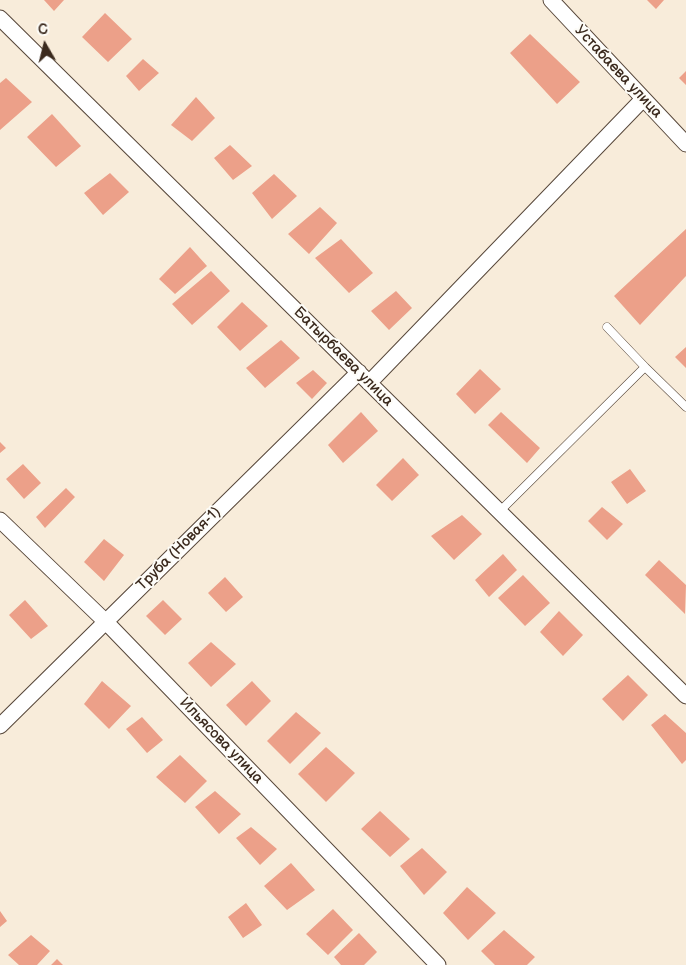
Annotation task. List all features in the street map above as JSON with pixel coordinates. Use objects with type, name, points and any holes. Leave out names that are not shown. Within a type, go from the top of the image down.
[{"type":"street","name":"Устабаева улица","points":[[551,0],[686,144]]},
{"type":"street","name":"Батырбаева улица","points":[[0,18],[686,696]]},
{"type":"street","name":"Труба (Новая-1)","points":[[0,726],[106,622],[364,377],[643,99]]},
{"type":"street","name":"Ильясова улица","points":[[0,520],[106,622],[438,965]]},
{"type":"lane","points":[[607,327],[686,407]]},
{"type":"lane","points":[[499,512],[644,366]]},
{"type":"building","points":[[44,0],[64,0],[54,11]]},
{"type":"building","points":[[647,0],[664,0],[656,9]]},
{"type":"building","points":[[105,13],[132,39],[108,62],[82,37]]},
{"type":"building","points":[[530,34],[580,82],[557,104],[510,53]]},
{"type":"building","points":[[143,59],[159,73],[139,91],[126,76]]},
{"type":"building","points":[[686,71],[686,85],[679,78]]},
{"type":"building","points":[[6,78],[32,102],[0,130],[0,83]]},
{"type":"building","points":[[196,97],[215,118],[192,141],[171,125]]},
{"type":"building","points":[[52,114],[81,146],[56,167],[27,137]]},
{"type":"building","points":[[230,145],[252,166],[233,180],[214,158]]},
{"type":"building","points":[[110,173],[129,192],[103,215],[84,193]]},
{"type":"building","points":[[274,174],[297,196],[272,219],[252,193]]},
{"type":"building","points":[[320,207],[337,223],[309,254],[288,234]]},
{"type":"building","points":[[686,229],[686,276],[640,325],[614,296]]},
{"type":"building","points":[[341,239],[373,273],[349,293],[315,258]]},
{"type":"building","points":[[190,247],[207,266],[175,294],[159,279]]},
{"type":"building","points":[[211,271],[230,291],[192,325],[172,304]]},
{"type":"building","points":[[396,291],[412,308],[389,330],[371,311]]},
{"type":"building","points":[[242,302],[268,326],[240,351],[217,327]]},
{"type":"building","points":[[281,340],[300,358],[265,388],[246,368]]},
{"type":"building","points":[[686,347],[686,368],[675,357]]},
{"type":"building","points":[[480,369],[501,389],[475,414],[456,394]]},
{"type":"building","points":[[313,370],[327,383],[312,399],[296,383]]},
{"type":"building","points":[[361,412],[378,431],[343,463],[328,445]]},
{"type":"building","points":[[501,412],[540,448],[527,463],[488,425]]},
{"type":"building","points":[[0,442],[6,448],[0,453]]},
{"type":"building","points":[[403,458],[419,475],[392,501],[376,485]]},
{"type":"building","points":[[23,464],[41,483],[24,499],[6,479]]},
{"type":"building","points":[[630,469],[646,491],[627,504],[611,482]]},
{"type":"building","points":[[66,488],[75,497],[45,528],[36,517]]},
{"type":"building","points":[[602,507],[623,524],[607,540],[588,521]]},
{"type":"building","points":[[462,515],[482,534],[454,560],[431,536]]},
{"type":"building","points":[[104,539],[124,555],[104,581],[84,562]]},
{"type":"building","points":[[503,554],[517,570],[489,597],[475,580]]},
{"type":"building","points":[[659,560],[686,585],[685,614],[645,575]]},
{"type":"building","points":[[523,575],[550,603],[525,626],[498,598]]},
{"type":"building","points":[[225,577],[243,597],[226,612],[208,593]]},
{"type":"building","points":[[25,600],[48,626],[31,639],[9,615]]},
{"type":"building","points":[[163,600],[182,619],[165,635],[146,616]]},
{"type":"building","points":[[559,611],[583,635],[563,656],[540,632]]},
{"type":"building","points":[[211,642],[236,664],[211,687],[188,663]]},
{"type":"building","points":[[628,675],[648,695],[623,721],[602,699]]},
{"type":"building","points":[[102,681],[131,706],[109,729],[84,704]]},
{"type":"building","points":[[252,681],[271,701],[246,726],[226,705]]},
{"type":"building","points":[[296,712],[321,733],[290,764],[267,741]]},
{"type":"building","points":[[665,714],[686,733],[686,760],[682,764],[651,725]]},
{"type":"building","points":[[142,717],[163,740],[147,753],[126,729]]},
{"type":"building","points":[[326,747],[355,773],[326,802],[298,774]]},
{"type":"building","points":[[180,755],[207,781],[185,803],[156,777]]},
{"type":"building","points":[[215,791],[241,814],[219,834],[195,807]]},
{"type":"building","points":[[380,811],[410,839],[390,857],[361,829]]},
{"type":"building","points":[[251,827],[277,849],[260,865],[236,838]]},
{"type":"building","points":[[422,848],[447,872],[424,895],[400,866]]},
{"type":"building","points":[[291,863],[315,890],[287,910],[264,886]]},
{"type":"building","points":[[467,887],[496,913],[468,940],[443,913]]},
{"type":"building","points":[[246,903],[262,925],[243,938],[228,917]]},
{"type":"building","points":[[333,909],[353,930],[328,955],[306,934]]},
{"type":"building","points":[[0,911],[7,921],[0,927]]},
{"type":"building","points":[[504,930],[535,957],[527,965],[495,965],[481,951]]},
{"type":"building","points":[[359,933],[377,952],[364,965],[341,965],[334,957]]},
{"type":"building","points":[[31,935],[50,951],[37,965],[19,965],[8,955]]},
{"type":"building","points":[[57,959],[63,965],[51,965]]}]
